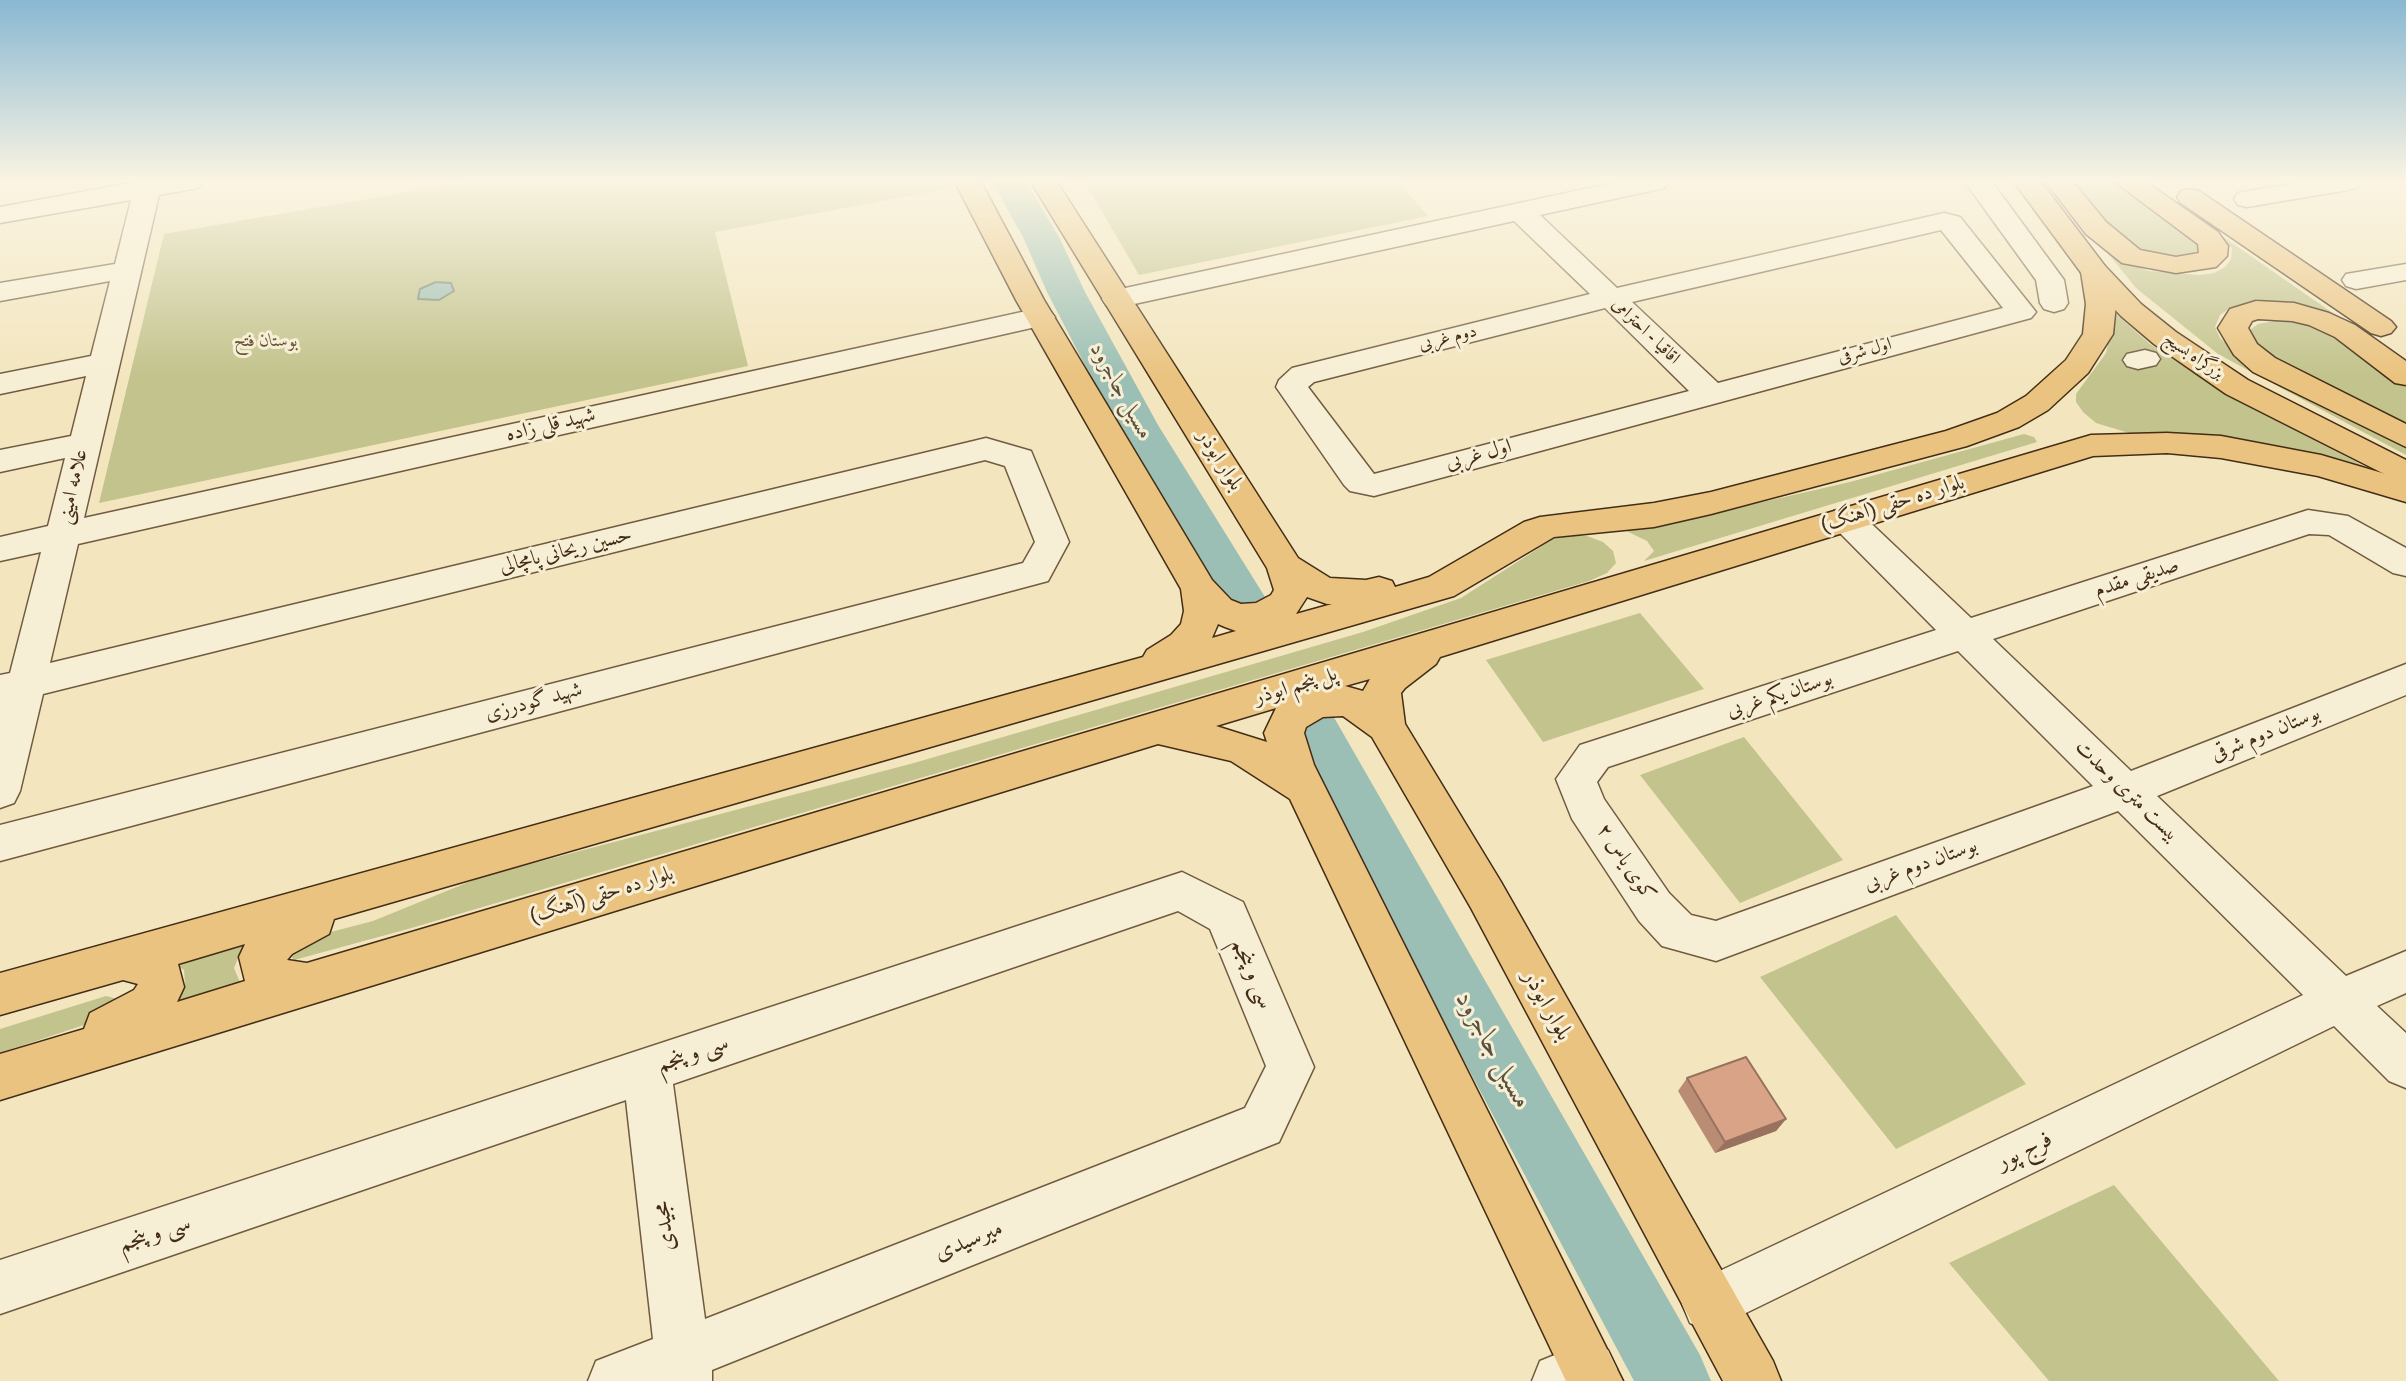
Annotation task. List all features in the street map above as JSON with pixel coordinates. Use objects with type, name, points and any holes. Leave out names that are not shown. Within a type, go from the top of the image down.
[{"type":"main road","points":[[1002,246],[1040,317],[1199,589],[1218,610],[1238,618],[1264,616],[1285,604],[1292,590],[1285,567]]},
{"type":"main road","name":"بلوار ابوذر","points":[[1084,246],[1285,567],[1306,583],[1327,591],[1366,593],[1479,563]]},
{"type":"main road","name":"بزرگراه بسیج","points":[[2076,246],[2095,272],[2139,317],[2216,373],[2297,420],[2406,474]]},
{"type":"main road","points":[[2118,246],[2132,257],[2176,265],[2206,261],[2213,256],[2214,246]]},
{"type":"main road","points":[[2263,246],[2406,344]]},
{"type":"main road","points":[[0,994],[416,881],[1441,587],[1536,530],[1552,525],[1654,515],[1711,503],[1956,439],[2008,420],[2053,390],[2077,366],[2098,334],[2101,304],[2095,272]]},
{"type":"main road","points":[[2406,376],[2344,331],[2319,319],[2294,312],[2256,310],[2240,315],[2233,328],[2245,349],[2264,365],[2406,437]]},
{"type":"main road","points":[[2008,420],[2036,421],[2057,431],[2063,444],[2055,457]]},
{"type":"main road","name":"بلوار ده حقی (آهنگ)","points":[[1389,659],[2091,446],[2115,443],[2221,447],[2321,466],[2406,491]]},
{"type":"main road","points":[[1133,674],[1184,645],[1198,629],[1202,611],[1199,589]]},
{"type":"main road","name":"بلوار ابوذر","points":[[1435,646],[1403,668],[1382,691],[1386,726],[1486,895],[1753,1381]]},
{"type":"main road","name":"پل پنجم ابوذر","points":[[1204,714],[1389,659]]},
{"type":"main road","points":[[1386,726],[1352,702],[1320,702],[1299,710],[1289,719],[1284,733],[1298,771],[1581,1377]]},
{"type":"main road","name":"بلوار ده حقی (آهنگ)","points":[[0,1077],[1204,714]]},
{"type":"main road","points":[[1155,729],[1239,747],[1298,771]]},
{"type":"main road","points":[[307,984],[266,977],[262,957],[267,948],[288,931],[307,922],[416,881]]},
{"type":"main road","points":[[0,1067],[124,1021],[150,1005],[161,987],[159,973],[152,967],[122,959]]},
{"type":"street","name":"علامه امینی","points":[[0,791],[13,687],[62,534],[133,246]]},
{"type":"street","points":[[1116,299],[1361,246]]},
{"type":"street","name":"اقاقیا - احترامی","points":[[1557,246],[1710,393]]},
{"type":"street","name":"دوم غربی","points":[[1292,387],[1294,380],[1303,375],[1610,298],[1839,246]]},
{"type":"street","name":"دوم غربی","points":[[1968,246],[2021,312]]},
{"type":"street","points":[[2025,246],[2049,280],[2054,303]]},
{"type":"street","points":[[0,292],[127,270]]},
{"type":"street","points":[[2356,280],[2406,272]]},
{"type":"street","name":"اول شرقی","points":[[1710,393],[2021,312]]},
{"type":"street","name":"شهید قلی زاده","points":[[0,549],[1040,317]]},
{"type":"street","points":[[0,384],[104,363]]},
{"type":"street","name":"اول غربی","points":[[1292,387],[1356,477],[1362,483],[1374,485],[1710,393]]},
{"type":"street","points":[[0,461],[84,444]]},
{"type":"street","name":"حسین ریحانی پامچالی","points":[[13,687],[986,449],[1018,459],[1052,541]]},
{"type":"street","name":"بیست متری وحدت","points":[[1846,519],[2406,1065]]},
{"type":"street","name":"صدیقی مقدم","points":[[1966,635],[2308,522],[2336,524],[2406,564]]},
{"type":"street","name":"شهید گودرزی","points":[[0,843],[1035,572],[1052,541]]},
{"type":"street","name":"بوستان یکم غربی","points":[[1594,756],[1966,635]]},
{"type":"street","name":"بوستان دوم شرقی","points":[[2125,791],[2406,679]]},
{"type":"street","name":"کوی یاس ۲","points":[[1594,756],[1576,779],[1587,807],[1654,906],[1678,932],[1716,941]]},
{"type":"street","name":"بوستان دوم غربی","points":[[1716,941],[2125,791]]},
{"type":"street","name":"سی و پنجم","points":[[0,1287],[1182,891],[1227,916],[1290,1067]]},
{"type":"street","name":"فرج پور","points":[[1709,1304],[2340,1000],[2406,972]]},
{"type":"street","name":"میرسیدی","points":[[616,1381],[684,1368],[1262,1125],[1290,1067]]},
{"type":"street","name":"مجیدی","points":[[648,1070],[684,1368]]},
{"type":"green space","name":"بوستان فتح","points":[[161,246],[719,246],[748,366],[99,503]]},
{"type":"green space","points":[[1122,246],[1279,246],[1139,275]]},
{"type":"green space","points":[[2102,246],[2107,246],[2127,263],[2149,271],[2199,275],[2214,273],[2225,267],[2231,259],[2230,246],[2237,246],[2406,364],[2267,302],[2251,302],[2230,308],[2220,315],[2215,327],[2220,338],[2240,357],[2406,447],[2406,455],[2218,354],[2136,288]]},
{"type":"green space","points":[[2128,246],[2199,246],[2199,251],[2179,258],[2131,250]]},
{"type":"green space","points":[[2110,309],[2150,344],[2224,392],[2379,474],[2298,451],[2248,441],[2129,433],[2096,423],[2076,402],[2076,394],[2106,353],[2113,323]]},
{"type":"green space","points":[[2279,320],[2324,329],[2339,337],[2406,387],[2406,430],[2308,381],[2250,341],[2250,330],[2258,324]]},
{"type":"green space","points":[[2024,434],[2034,437],[2037,442],[1644,561],[1654,551],[1647,541],[1618,527],[1719,512],[1850,482]]},
{"type":"green space","points":[[1571,535],[1587,536],[1603,542],[1613,551],[1616,563],[1607,573],[1589,581],[408,929],[294,960],[288,951],[300,940],[373,921],[481,877],[914,763],[1363,632],[1461,598],[1553,539]]},
{"type":"green space","points":[[1640,613],[1704,689],[1543,742],[1486,660]]},
{"type":"green space","points":[[1744,737],[1843,860],[1740,903],[1640,775]]},
{"type":"green space","points":[[1896,915],[2026,1084],[1896,1149],[1760,977]]},
{"type":"green space","points":[[260,929],[241,951],[234,968],[239,980],[251,991],[178,1003],[185,984],[184,970],[165,958]]},
{"type":"green space","points":[[106,996],[125,1001],[102,1019],[0,1053],[0,1029]]},
{"type":"green space","points":[[2114,1185],[2279,1381],[2049,1381],[1949,1263]]},
{"type":"water","points":[[436,282],[451,283],[454,291],[439,300],[418,299],[420,289]]},
{"type":"building","points":[[1746,1057],[1786,1119],[1725,1142],[1687,1078]]},
{"type":"waterway","name":"مسیل جاجرود","points":[[1045,246],[1066,292],[1137,425],[1241,597]]},
{"type":"waterway","name":"مسیل جاجرود","points":[[1310,721],[1674,1381]]}]
